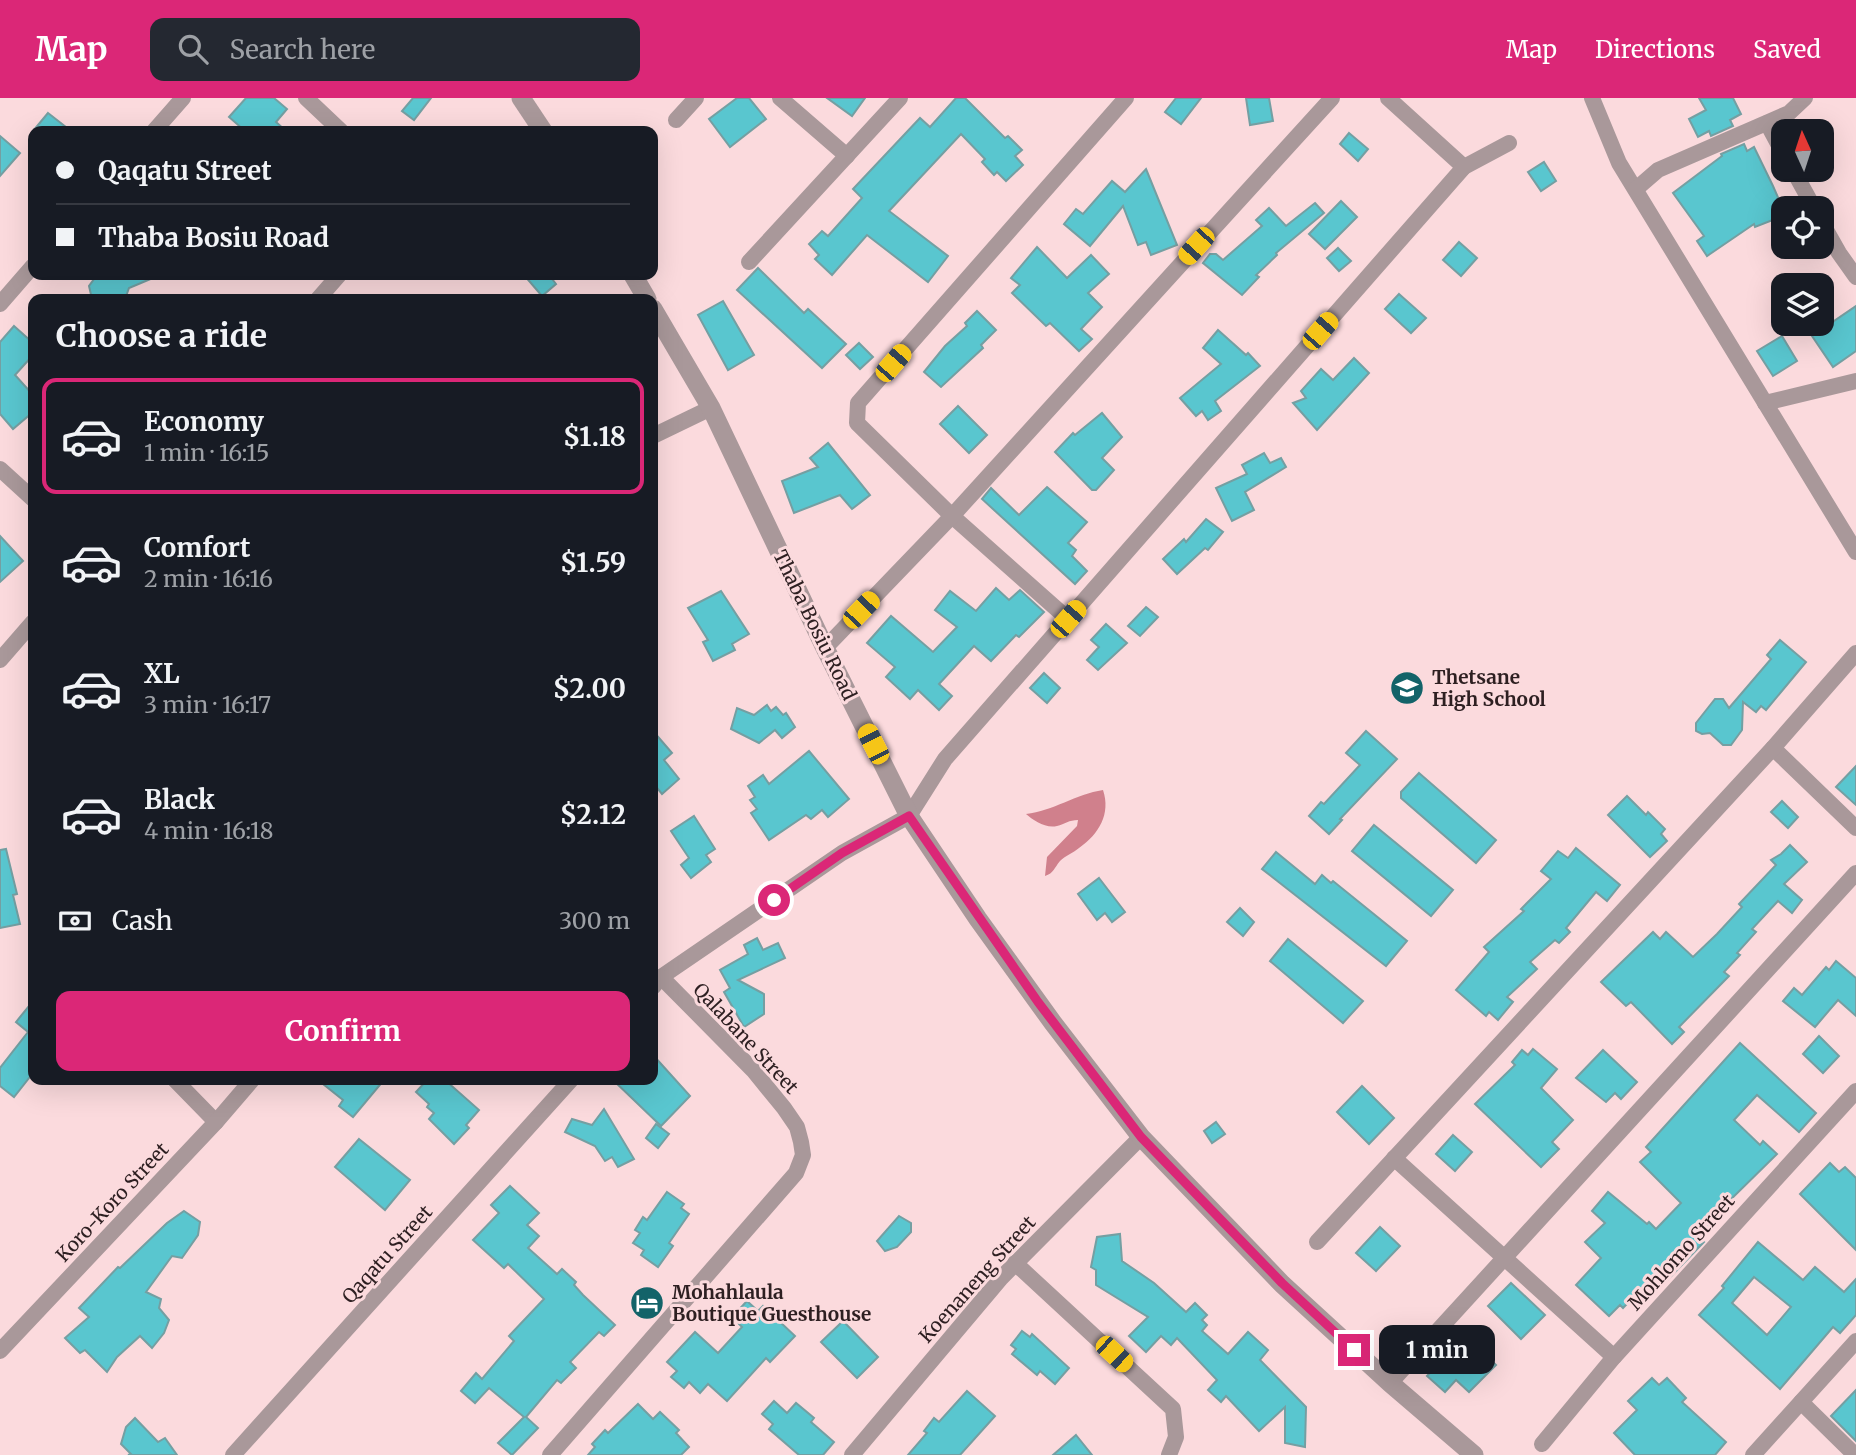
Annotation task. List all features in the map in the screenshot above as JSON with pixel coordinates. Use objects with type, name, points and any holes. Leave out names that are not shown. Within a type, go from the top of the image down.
[{"type":"street","points":[[158,126],[183,98]]},
{"type":"street","points":[[306,98],[336,126]]},
{"type":"street","points":[[521,98],[540,126]]},
{"type":"street","points":[[676,120],[696,98]]},
{"type":"street","points":[[780,98],[847,156]]},
{"type":"street","points":[[749,262],[900,98]]},
{"type":"street","points":[[1068,619],[952,516],[857,423],[858,403],[1126,98]]},
{"type":"street","points":[[825,648],[952,516],[1332,98]]},
{"type":"street","points":[[1388,98],[1464,167]]},
{"type":"street","points":[[1592,98],[1619,163],[1856,552]]},
{"type":"street","points":[[1636,189],[1658,170],[1789,113],[1805,98]]},
{"type":"street","points":[[1767,123],[1771,130]]},
{"type":"street","points":[[658,981],[842,853],[909,816],[945,759],[1464,167],[1509,144]]},
{"type":"street","points":[[1834,244],[1856,277]]},
{"type":"street","points":[[0,303],[28,272]]},
{"type":"street","points":[[322,294],[335,280]]},
{"type":"street","name":"Thaba Bosiu Road","points":[[658,318],[710,408],[909,816],[1038,1002],[1141,1137],[1282,1283],[1474,1455]]},
{"type":"street","points":[[1765,403],[1856,381]]},
{"type":"street","points":[[658,434],[710,408]]},
{"type":"street","points":[[0,469],[28,494]]},
{"type":"street","points":[[0,660],[28,628]]},
{"type":"street","points":[[1317,1242],[1773,748],[1856,653]]},
{"type":"street","points":[[1773,748],[1856,828]]},
{"type":"street","points":[[1390,1382],[1856,873]]},
{"type":"street","name":"Qalabane Street","points":[[550,1455],[796,1173],[803,1155],[797,1127],[753,1070],[658,983]]},
{"type":"street","points":[[180,1085],[216,1122]]},
{"type":"street","name":"Koro-Koro Street","points":[[0,1351],[248,1085]]},
{"type":"street","name":"Qaqatu Street","points":[[233,1455],[566,1085]]},
{"type":"street","name":"Mohlomo Street","points":[[1542,1444],[1614,1357],[1856,1091]]},
{"type":"street","name":"Koenaneng Street","points":[[852,1455],[1016,1264],[1141,1137]]},
{"type":"street","points":[[1394,1158],[1614,1357]]},
{"type":"street","points":[[1016,1264],[1173,1409],[1176,1437],[1169,1455]]},
{"type":"street","points":[[1753,1455],[1856,1341]]},
{"type":"street","points":[[1801,1402],[1856,1455]]},
{"type":"shaded area","points":[[1103,790],[1105,807],[1102,823],[1086,842],[1062,859],[1052,872],[1045,876],[1047,857],[1077,826],[1078,820],[1049,826],[1026,814],[1046,810]]},
{"type":"building","points":[[246,98],[274,98],[287,109],[276,122],[280,126],[239,126],[229,117]]},
{"type":"building","points":[[413,98],[431,98],[414,120],[402,111]]},
{"type":"building","points":[[737,98],[749,98],[766,119],[730,147],[709,119]]},
{"type":"building","points":[[827,98],[865,98],[852,116]]},
{"type":"building","points":[[956,98],[965,98],[1005,138],[1008,136],[1022,150],[1015,156],[1023,165],[1006,181],[997,172],[994,175],[982,162],[985,159],[961,134],[889,211],[948,256],[928,282],[867,235],[832,275],[815,259],[819,255],[809,244],[822,231],[828,236],[862,198],[853,189],[920,118],[930,127]]},
{"type":"building","points":[[1176,98],[1201,98],[1181,124],[1165,112]]},
{"type":"building","points":[[1246,98],[1269,98],[1273,121],[1250,125]]},
{"type":"building","points":[[1699,98],[1733,98],[1741,114],[1730,120],[1733,126],[1711,136],[1709,131],[1698,137],[1689,119],[1706,110]]},
{"type":"building","points":[[48,113],[65,126],[37,126]]},
{"type":"building","points":[[1349,133],[1368,149],[1358,161],[1340,144]]},
{"type":"building","points":[[0,136],[20,153],[0,176]]},
{"type":"building","points":[[1744,144],[1747,151],[1754,147],[1777,196],[1771,196],[1771,221],[1755,227],[1754,224],[1707,256],[1697,241],[1704,236],[1673,193],[1722,156],[1721,154]]},
{"type":"building","points":[[1544,162],[1556,181],[1541,191],[1528,172]]},
{"type":"building","points":[[1146,169],[1177,245],[1151,255],[1146,242],[1138,245],[1123,206],[1090,246],[1064,224],[1076,209],[1083,214],[1112,181],[1125,192]]},
{"type":"building","points":[[1341,201],[1357,217],[1325,249],[1309,234]]},
{"type":"building","points":[[1315,203],[1324,213],[1276,253],[1242,295],[1203,263],[1210,254],[1216,254],[1223,260],[1262,226],[1256,220],[1269,208],[1286,226]]},
{"type":"building","points":[[1459,242],[1477,258],[1461,276],[1443,260]]},
{"type":"building","points":[[1037,247],[1067,278],[1091,255],[1109,274],[1088,293],[1102,307],[1081,329],[1092,339],[1079,351],[1050,323],[1046,326],[1012,293],[1020,285],[1011,278]]},
{"type":"building","points":[[1338,248],[1351,261],[1339,271],[1327,258]]},
{"type":"building","points":[[758,268],[804,313],[808,309],[846,344],[822,368],[737,290]]},
{"type":"building","points":[[93,280],[148,280],[129,288],[127,294],[91,294],[89,286]]},
{"type":"building","points":[[528,280],[553,280],[556,284],[544,294],[540,294]]},
{"type":"building","points":[[1399,294],[1426,318],[1411,333],[1385,309]]},
{"type":"building","points":[[723,301],[754,355],[728,370],[698,315]]},
{"type":"building","points":[[1856,306],[1856,351],[1833,367],[1812,336],[1834,336],[1834,321]]},
{"type":"building","points":[[977,311],[996,330],[981,345],[983,348],[941,387],[924,372],[945,346],[967,326],[965,323]]},
{"type":"building","points":[[14,326],[28,339],[28,361],[15,375],[28,389],[28,416],[13,429],[0,414],[0,342]]},
{"type":"building","points":[[1218,330],[1260,366],[1215,401],[1221,411],[1208,420],[1202,411],[1196,416],[1180,398],[1221,364],[1203,348]]},
{"type":"building","points":[[1782,336],[1797,361],[1773,376],[1757,351]]},
{"type":"building","points":[[859,343],[873,357],[860,369],[846,355]]},
{"type":"building","points":[[1354,358],[1369,373],[1317,430],[1293,403],[1306,398],[1301,391],[1321,369],[1333,380]]},
{"type":"building","points":[[958,406],[987,435],[969,453],[940,424]]},
{"type":"building","points":[[1102,413],[1122,437],[1102,458],[1114,470],[1096,490],[1092,490],[1055,452],[1073,433],[1075,435]]},
{"type":"building","points":[[828,443],[870,495],[852,509],[840,495],[794,513],[782,481],[818,467],[810,458]]},
{"type":"building","points":[[1264,453],[1270,463],[1281,458],[1286,467],[1245,492],[1254,510],[1232,521],[1216,488],[1247,474],[1242,465]]},
{"type":"building","points":[[1047,487],[1087,522],[1068,543],[1076,550],[1072,556],[1087,571],[1075,584],[982,499],[991,488],[1019,515]]},
{"type":"building","points":[[1206,519],[1223,532],[1208,550],[1205,548],[1177,574],[1163,559],[1184,539],[1186,542]]},
{"type":"building","points":[[0,536],[23,561],[0,582]]},
{"type":"building","points":[[996,588],[1009,600],[1020,590],[1044,612],[1019,637],[1016,635],[991,661],[974,646],[939,684],[952,696],[939,710],[918,690],[910,699],[886,677],[895,667],[867,643],[891,616],[933,652],[957,627],[935,610],[950,591],[976,611]]},
{"type":"building","points":[[721,591],[749,634],[732,644],[735,650],[713,661],[703,642],[708,640],[688,608]]},
{"type":"building","points":[[1146,607],[1158,617],[1140,636],[1128,626]]},
{"type":"building","points":[[1106,624],[1127,643],[1098,670],[1087,660],[1099,647],[1091,640]]},
{"type":"building","points":[[1780,640],[1806,662],[1766,710],[1761,706],[1756,712],[1743,702],[1742,730],[1731,745],[1723,745],[1710,733],[1702,734],[1696,731],[1696,723],[1715,699],[1723,699],[1729,708],[1771,659],[1767,655]]},
{"type":"building","points":[[1044,673],[1060,688],[1047,703],[1030,688]]},
{"type":"building","points":[[767,705],[771,711],[776,707],[783,715],[786,713],[795,727],[782,738],[775,730],[759,743],[731,729],[737,708],[754,715]]},
{"type":"building","points":[[1366,731],[1397,759],[1329,834],[1309,816],[1321,802],[1324,804],[1360,765],[1346,753]]},
{"type":"building","points":[[658,737],[672,753],[664,760],[679,779],[662,794],[658,789]]},
{"type":"building","points":[[809,751],[849,799],[828,817],[822,810],[811,819],[806,815],[769,840],[751,813],[757,809],[750,800],[755,797],[748,786],[763,775],[769,784]]},
{"type":"building","points":[[1856,766],[1856,805],[1836,787]]},
{"type":"building","points":[[1419,773],[1496,840],[1476,863],[1401,798],[1401,792]]},
{"type":"building","points":[[1627,796],[1665,829],[1661,834],[1667,841],[1650,857],[1608,815]]},
{"type":"building","points":[[1782,801],[1798,817],[1788,828],[1771,812]]},
{"type":"building","points":[[694,816],[715,849],[706,855],[711,862],[691,878],[681,865],[689,858],[671,831]]},
{"type":"building","points":[[1374,825],[1453,890],[1431,916],[1352,851]]},
{"type":"building","points":[[1790,845],[1807,862],[1784,884],[1802,900],[1792,913],[1778,901],[1752,929],[1756,932],[1724,972],[1729,976],[1679,1027],[1684,1032],[1672,1044],[1631,1002],[1626,1006],[1601,982],[1653,932],[1660,939],[1666,932],[1693,957],[1742,907],[1739,904],[1776,865],[1771,860]]},
{"type":"building","points":[[1576,848],[1620,885],[1607,901],[1596,892],[1566,928],[1570,932],[1559,943],[1555,940],[1530,962],[1537,969],[1507,997],[1513,1002],[1498,1020],[1489,1012],[1486,1016],[1456,990],[1489,952],[1484,947],[1524,911],[1521,909],[1551,879],[1541,871],[1558,851],[1568,858]]},
{"type":"building","points":[[6,849],[17,894],[13,895],[20,924],[0,928],[0,850]]},
{"type":"building","points":[[1276,852],[1315,884],[1322,875],[1331,883],[1333,881],[1407,941],[1386,966],[1262,869]]},
{"type":"building","points":[[1099,878],[1125,912],[1112,922],[1105,913],[1097,920],[1078,894]]},
{"type":"building","points":[[1240,908],[1254,922],[1243,936],[1227,922]]},
{"type":"building","points":[[757,938],[763,950],[778,943],[785,958],[738,980],[764,994],[764,1014],[744,1027],[724,992],[730,988],[720,970],[748,954],[744,945]]},
{"type":"building","points":[[1288,939],[1363,1001],[1343,1023],[1270,961]]},
{"type":"building","points":[[1836,961],[1856,978],[1856,1016],[1838,1000],[1815,1027],[1783,1001],[1794,988],[1802,995],[1826,967],[1829,970]]},
{"type":"building","points":[[28,1007],[28,1032],[16,1022]]},
{"type":"building","points":[[28,1032],[28,1079],[14,1097],[0,1086],[0,1068]]},
{"type":"building","points":[[1819,1036],[1839,1056],[1823,1073],[1803,1054]]},
{"type":"building","points":[[1740,1043],[1816,1113],[1799,1132],[1757,1095],[1734,1120],[1760,1145],[1763,1141],[1777,1154],[1720,1210],[1722,1212],[1699,1237],[1704,1242],[1651,1297],[1642,1288],[1623,1308],[1620,1305],[1609,1316],[1576,1285],[1601,1258],[1585,1242],[1605,1223],[1592,1211],[1608,1192],[1656,1229],[1681,1203],[1640,1162],[1651,1152],[1646,1147]]},
{"type":"building","points":[[1533,1049],[1557,1069],[1541,1088],[1573,1120],[1552,1142],[1559,1149],[1541,1167],[1475,1104],[1515,1065],[1512,1062],[1522,1050],[1528,1055]]},
{"type":"building","points":[[1603,1050],[1637,1082],[1621,1099],[1615,1093],[1606,1102],[1576,1078]]},
{"type":"building","points":[[658,1061],[690,1096],[661,1126],[618,1085],[658,1085]]},
{"type":"building","points":[[324,1085],[380,1085],[353,1117],[339,1106],[343,1100]]},
{"type":"building","points":[[422,1085],[451,1085],[479,1110],[466,1125],[469,1128],[454,1144],[429,1119],[434,1113],[416,1092]]},
{"type":"building","points":[[1362,1086],[1394,1118],[1369,1144],[1337,1112]]},
{"type":"building","points":[[604,1109],[634,1159],[618,1167],[612,1157],[605,1161],[595,1146],[565,1132],[572,1119],[592,1125]]},
{"type":"building","points":[[1216,1122],[1225,1134],[1212,1143],[1204,1131]]},
{"type":"building","points":[[656,1124],[669,1134],[658,1148],[646,1138]]},
{"type":"building","points":[[1453,1135],[1472,1152],[1455,1171],[1436,1154]]},
{"type":"building","points":[[359,1139],[410,1180],[385,1210],[335,1167]]},
{"type":"building","points":[[1830,1163],[1839,1172],[1845,1167],[1856,1178],[1856,1250],[1800,1194]]},
{"type":"building","points":[[510,1186],[539,1213],[527,1225],[539,1236],[528,1248],[557,1274],[562,1269],[576,1282],[574,1285],[583,1295],[615,1325],[604,1336],[599,1332],[570,1362],[576,1368],[561,1383],[557,1380],[526,1417],[538,1428],[512,1455],[498,1443],[524,1417],[489,1388],[475,1403],[461,1391],[476,1373],[482,1379],[514,1341],[509,1336],[544,1299],[508,1264],[504,1268],[473,1240],[499,1213],[491,1205]]},
{"type":"building","points":[[667,1192],[684,1204],[681,1208],[689,1214],[669,1243],[673,1246],[658,1267],[641,1255],[644,1250],[633,1243],[640,1233],[635,1230],[643,1217],[647,1220]]},
{"type":"building","points":[[184,1211],[200,1222],[198,1235],[182,1258],[172,1256],[146,1292],[161,1299],[159,1308],[169,1320],[164,1333],[152,1348],[140,1336],[117,1357],[107,1372],[85,1350],[80,1353],[65,1338],[89,1317],[79,1308],[118,1267]]},
{"type":"building","points":[[899,1216],[911,1223],[911,1232],[897,1247],[885,1251],[877,1241]]},
{"type":"building","points":[[1380,1227],[1400,1246],[1376,1271],[1356,1253]]},
{"type":"building","points":[[1120,1234],[1122,1261],[1154,1283],[1186,1312],[1195,1303],[1207,1315],[1202,1320],[1207,1325],[1202,1331],[1228,1354],[1248,1332],[1268,1350],[1260,1360],[1306,1407],[1305,1447],[1285,1443],[1285,1407],[1259,1431],[1226,1396],[1221,1402],[1208,1390],[1217,1380],[1177,1338],[1171,1345],[1161,1336],[1146,1352],[1129,1336],[1148,1317],[1096,1285],[1096,1270],[1091,1267],[1097,1237]]},
{"type":"building","points":[[1758,1242],[1803,1280],[1815,1267],[1844,1292],[1856,1279],[1856,1315],[1840,1333],[1833,1327],[1780,1389],[1699,1315],[1724,1288],[1722,1286]],"holes":[[[1754,1277],[1791,1307],[1767,1335],[1732,1303]]]},
{"type":"building","points":[[1511,1283],[1545,1315],[1521,1339],[1488,1306]]},
{"type":"building","points":[[747,1301],[758,1311],[763,1306],[795,1336],[770,1362],[766,1358],[727,1401],[708,1384],[700,1393],[689,1382],[684,1388],[671,1377],[677,1371],[667,1362],[695,1332],[718,1353],[742,1327],[732,1317]]},
{"type":"building","points":[[843,1321],[878,1357],[857,1378],[821,1342]]},
{"type":"building","points":[[1458,1328],[1496,1365],[1469,1392],[1456,1380],[1445,1392],[1427,1376],[1439,1363],[1432,1356]]},
{"type":"building","points":[[1022,1331],[1030,1337],[1032,1334],[1069,1368],[1055,1384],[1040,1371],[1037,1375],[1012,1354],[1016,1349],[1011,1345]]},
{"type":"building","points":[[1652,1378],[1659,1385],[1667,1378],[1686,1398],[1682,1402],[1726,1442],[1715,1455],[1635,1455],[1614,1433],[1637,1410],[1628,1401]]},
{"type":"building","points":[[1856,1390],[1856,1441],[1831,1416]]},
{"type":"building","points":[[967,1391],[995,1416],[960,1455],[908,1455],[927,1433],[924,1431],[934,1418],[939,1422]]},
{"type":"building","points":[[774,1401],[787,1413],[796,1403],[814,1418],[811,1422],[834,1442],[823,1455],[799,1455],[769,1429],[773,1424],[762,1414]]},
{"type":"building","points":[[638,1404],[653,1419],[660,1412],[679,1430],[676,1433],[689,1447],[681,1455],[588,1455],[595,1447],[592,1444],[605,1430],[608,1433]]},
{"type":"building","points":[[135,1418],[158,1442],[165,1438],[177,1455],[128,1455],[131,1454],[121,1444],[126,1427]]},
{"type":"building","points":[[1076,1435],[1092,1455],[1053,1455]]},
{"type":"place","name":"Thetsane High School","points":[[1407,688]]},
{"type":"place","name":"Mohahlaula Boutique Guesthouse","points":[[647,1303]]},
{"type":"route","points":[[774,900],[842,853],[909,816],[978,919],[1141,1137],[1282,1283],[1354,1350]]}]
